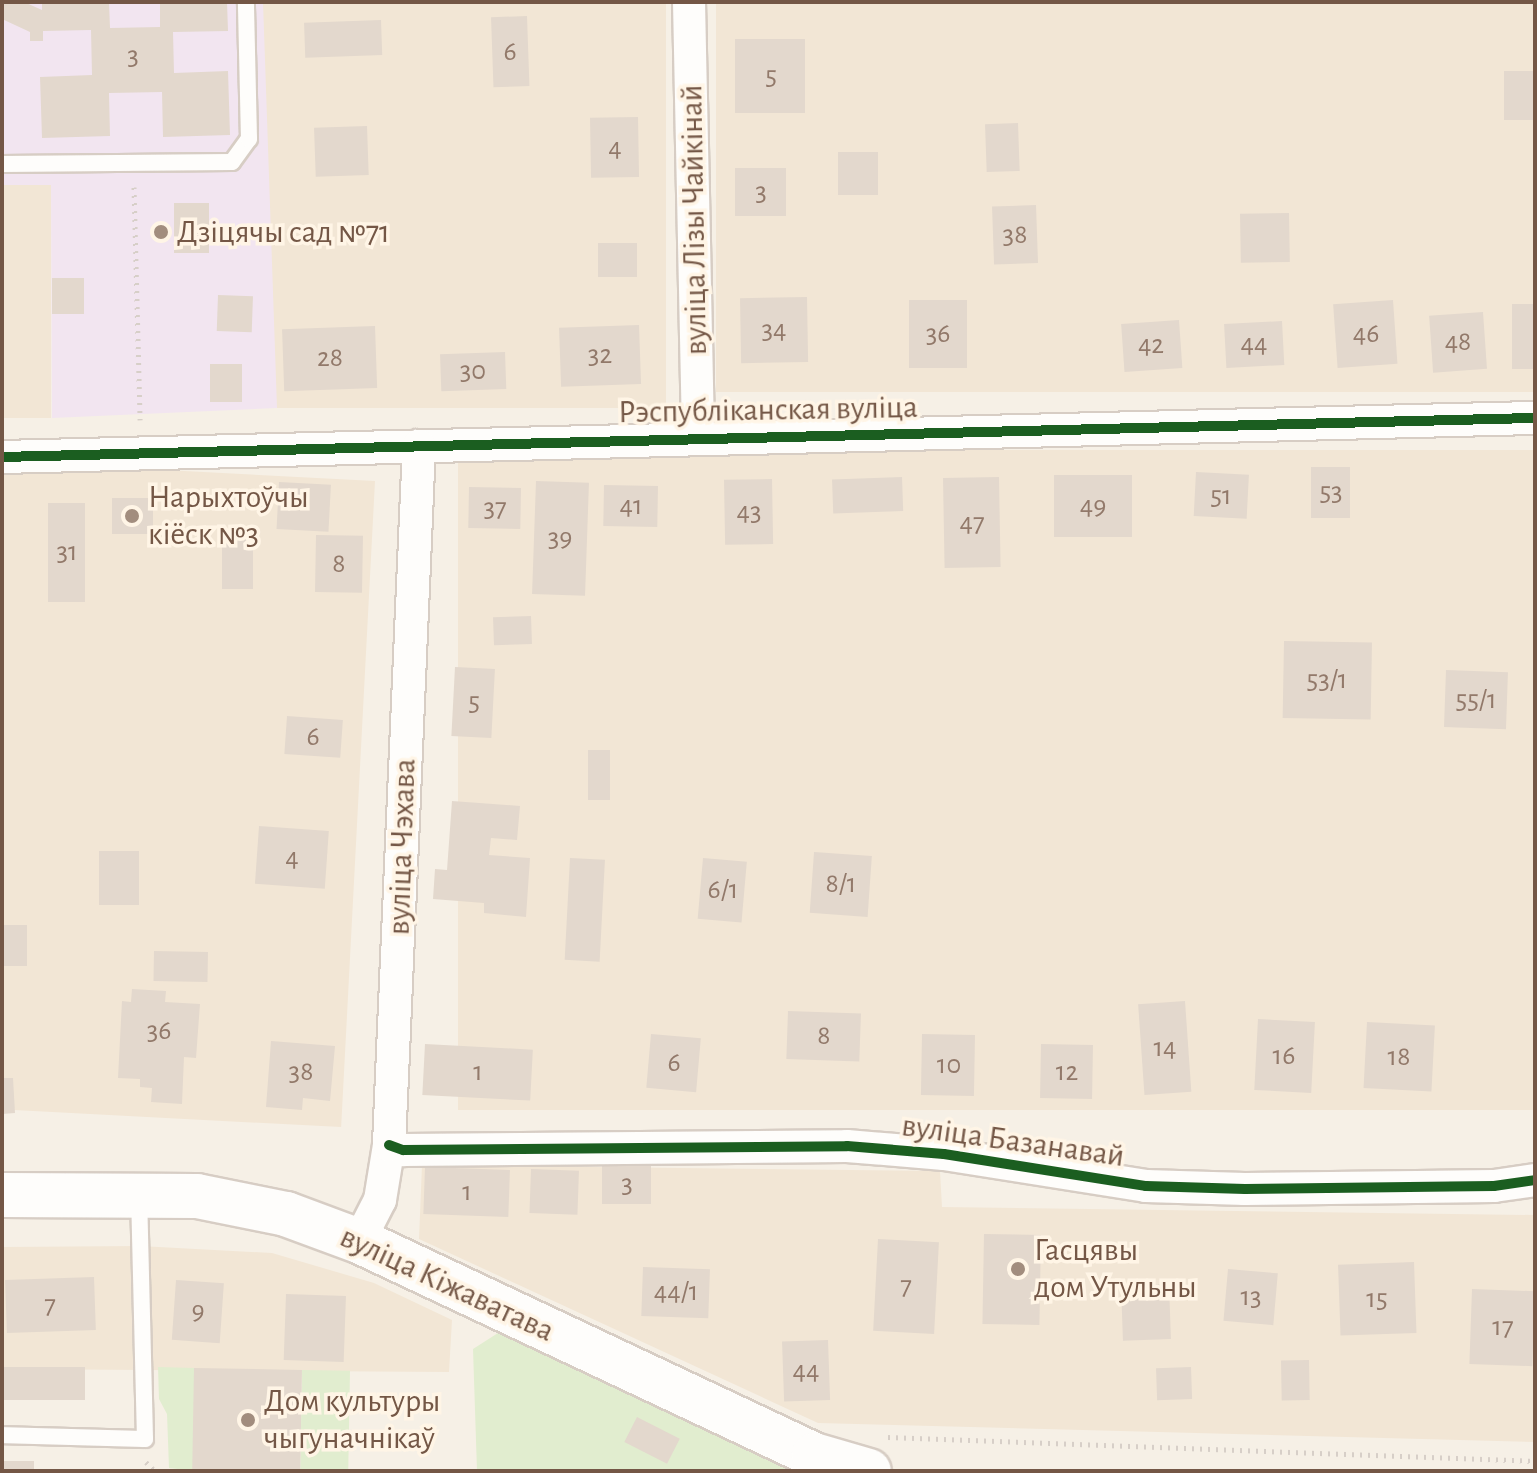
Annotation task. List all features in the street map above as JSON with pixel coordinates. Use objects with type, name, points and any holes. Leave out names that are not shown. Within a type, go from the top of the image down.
[{"type":"main road","name":"вуліца Кіжаватава","points":[[2,1195],[139,1192],[241,1204],[359,1241],[814,1455],[876,1454]]},
{"type":"street","name":"вуліца Лізы Чайкінай","points":[[689,2],[698,438]]},
{"type":"street","name":"Рэспубліканская вуліца","points":[[2,457],[1535,418]]},
{"type":"street","name":"вуліца Чэхава","points":[[359,1241],[380,1200],[389,1145],[419,446]]},
{"type":"street","name":"вуліца Базанавай","points":[[389,1145],[403,1150],[847,1146],[944,1154],[1146,1186],[1245,1189],[1494,1186],[1535,1180]]},
{"type":"lane","points":[[2,164],[133,162],[220,165],[243,152],[249,125],[246,2]]},
{"type":"lane","points":[[2,1435],[145,1439],[139,1192]]},
{"type":"path","points":[[133,162],[140,420]]},
{"type":"path","points":[[876,1454],[1535,1461]]},
{"type":"shaded area","name":"Дзіцячы сад №71","points":[[2,2],[263,2],[277,408],[52,418],[51,185],[2,185]]},
{"type":"shaded area","points":[[263,2],[666,2],[666,408],[263,408]]},
{"type":"shaded area","points":[[716,2],[1535,2],[1535,392],[716,392]]},
{"type":"shaded area","points":[[2,184],[51,184],[51,418],[2,418]]},
{"type":"shaded area","points":[[458,450],[1535,450],[1535,1110],[458,1110]]},
{"type":"shaded area","points":[[3,461],[375,481],[341,1127],[2,1109]]},
{"type":"shaded area","points":[[422,1165],[940,1171],[942,1207],[1535,1215],[1535,1442],[818,1423],[419,1239]]},
{"type":"shaded area","points":[[140,1246],[272,1253],[374,1283],[452,1320],[449,1372],[2,1369],[2,1247]]},
{"type":"green space","points":[[498,1333],[514,1334],[818,1471],[477,1471],[473,1349]]},
{"type":"green space","points":[[158,1367],[194,1368],[195,1471],[169,1468],[167,1414],[159,1399]]},
{"type":"green space","points":[[302,1370],[350,1371],[348,1471],[300,1471]]},
{"type":"building","points":[[2,2],[24,2],[42,10],[42,2],[109,2],[110,28],[160,27],[160,2],[227,2],[228,31],[173,32],[174,73],[228,71],[230,135],[163,137],[162,92],[109,93],[110,136],[42,138],[40,77],[92,75],[91,30],[43,31],[43,41],[30,41],[30,32],[2,19]]},
{"type":"building","points":[[527,16],[529,86],[493,87],[491,17]]},
{"type":"building","points":[[381,20],[382,55],[305,58],[304,23]]},
{"type":"building","points":[[735,39],[805,39],[805,113],[735,113]]},
{"type":"building","points":[[1504,71],[1535,71],[1535,120],[1504,120]]},
{"type":"building","points":[[638,117],[639,177],[591,178],[590,118]]},
{"type":"building","points":[[1018,123],[1020,171],[987,172],[985,124]]},
{"type":"building","points":[[367,126],[369,175],[316,177],[314,128]]},
{"type":"building","points":[[838,152],[878,152],[878,195],[838,195]]},
{"type":"building","points":[[735,168],[786,168],[786,216],[735,216]]},
{"type":"building","points":[[174,203],[209,203],[209,253],[174,253]]},
{"type":"building","points":[[1036,205],[1038,263],[994,265],[992,207]]},
{"type":"building","points":[[1289,213],[1290,262],[1241,263],[1240,214]]},
{"type":"building","points":[[598,243],[637,243],[637,277],[598,277]]},
{"type":"building","points":[[52,278],[84,278],[84,314],[52,314]]},
{"type":"building","points":[[218,295],[253,296],[252,332],[217,331]]},
{"type":"building","points":[[807,297],[808,362],[741,363],[740,298]]},
{"type":"building","points":[[909,300],[967,300],[967,368],[909,368]]},
{"type":"building","points":[[1393,300],[1397,364],[1338,368],[1333,304]]},
{"type":"building","points":[[1512,304],[1535,304],[1535,369],[1512,369]]},
{"type":"building","points":[[1483,312],[1487,369],[1433,373],[1429,316]]},
{"type":"building","points":[[1179,320],[1182,368],[1124,372],[1121,324]]},
{"type":"building","points":[[1282,321],[1284,365],[1226,368],[1224,324]]},
{"type":"building","points":[[639,325],[641,384],[561,387],[559,328]]},
{"type":"building","points":[[375,326],[377,388],[284,391],[282,329]]},
{"type":"building","points":[[505,352],[506,389],[441,391],[440,354]]},
{"type":"building","points":[[210,364],[242,364],[242,402],[210,402]]},
{"type":"building","points":[[1311,467],[1350,467],[1350,518],[1311,518]]},
{"type":"building","points":[[1196,472],[1249,475],[1247,519],[1194,516]]},
{"type":"building","points":[[1054,475],[1132,475],[1132,537],[1054,537]]},
{"type":"building","points":[[902,477],[903,511],[833,513],[832,479]]},
{"type":"building","points":[[999,477],[1001,567],[945,568],[943,478]]},
{"type":"building","points":[[772,479],[773,544],[725,545],[724,480]]},
{"type":"building","points":[[536,481],[589,483],[585,596],[532,594]]},
{"type":"building","points":[[279,482],[331,485],[328,532],[277,529]]},
{"type":"building","points":[[604,485],[658,486],[657,527],[603,526]]},
{"type":"building","points":[[469,487],[521,488],[520,529],[468,528]]},
{"type":"building","name":"Нарыхтоўчы кіёск №3","points":[[112,498],[153,498],[153,534],[112,534]]},
{"type":"building","points":[[48,503],[85,503],[85,602],[48,602]]},
{"type":"building","points":[[316,535],[363,536],[362,593],[315,592]]},
{"type":"building","points":[[222,538],[253,538],[253,589],[222,589]]},
{"type":"building","points":[[531,616],[532,644],[494,645],[493,617]]},
{"type":"building","points":[[1284,641],[1372,643],[1371,720],[1283,718]]},
{"type":"building","points":[[455,667],[495,669],[491,738],[451,736]]},
{"type":"building","points":[[1446,670],[1508,672],[1506,729],[1444,727]]},
{"type":"building","points":[[287,716],[343,720],[340,758],[284,754]]},
{"type":"building","points":[[588,750],[610,750],[610,800],[588,800]]},
{"type":"building","points":[[452,801],[520,806],[517,840],[491,838],[489,855],[530,858],[526,917],[484,913],[484,903],[433,899],[435,869],[447,870]]},
{"type":"building","points":[[259,826],[329,831],[325,889],[255,884]]},
{"type":"building","points":[[99,851],[139,851],[139,905],[99,905]]},
{"type":"building","points":[[814,852],[872,856],[868,917],[810,913]]},
{"type":"building","points":[[570,858],[605,860],[600,962],[565,960]]},
{"type":"building","points":[[703,858],[747,862],[742,923],[698,919]]},
{"type":"building","points":[[2,925],[27,925],[27,966],[2,966]]},
{"type":"building","points":[[154,951],[208,952],[207,982],[153,981]]},
{"type":"building","points":[[132,989],[166,991],[165,1002],[200,1004],[196,1058],[184,1057],[182,1104],[151,1102],[152,1088],[140,1087],[140,1079],[118,1078],[122,1001],[131,1002]]},
{"type":"building","points":[[1185,1001],[1191,1092],[1144,1095],[1138,1004]]},
{"type":"building","points":[[788,1011],[861,1014],[859,1062],[786,1059]]},
{"type":"building","points":[[1258,1019],[1315,1022],[1311,1093],[1254,1090]]},
{"type":"building","points":[[1367,1022],[1435,1026],[1431,1091],[1364,1088]]},
{"type":"building","points":[[651,1034],[701,1038],[696,1092],[646,1088]]},
{"type":"building","points":[[922,1034],[975,1035],[974,1096],[921,1095]]},
{"type":"building","points":[[271,1041],[335,1046],[330,1101],[303,1098],[302,1110],[266,1107]]},
{"type":"building","points":[[425,1044],[533,1050],[530,1101],[422,1095]]},
{"type":"building","points":[[1041,1044],[1093,1045],[1092,1099],[1040,1098]]},
{"type":"building","points":[[2,1078],[13,1078],[15,1113],[2,1114]]},
{"type":"building","points":[[602,1164],[651,1164],[651,1204],[602,1204]]},
{"type":"building","points":[[425,1167],[510,1170],[508,1217],[423,1214]]},
{"type":"building","points":[[531,1169],[579,1171],[577,1215],[529,1213]]},
{"type":"building","points":[[984,1234],[1041,1235],[1039,1325],[982,1324]]},
{"type":"building","points":[[878,1239],[939,1242],[934,1334],[873,1331]]},
{"type":"building","points":[[1414,1262],[1416,1333],[1341,1336],[1338,1265]]},
{"type":"building","points":[[643,1267],[710,1269],[708,1318],[641,1316]]},
{"type":"building","points":[[1228,1269],[1278,1273],[1273,1325],[1223,1321]]},
{"type":"building","points":[[94,1277],[96,1330],[7,1333],[5,1280]]},
{"type":"building","points":[[176,1280],[224,1283],[220,1343],[172,1340]]},
{"type":"building","points":[[1169,1284],[1171,1339],[1123,1341],[1121,1286]]},
{"type":"building","points":[[1472,1289],[1535,1291],[1532,1366],[1469,1364]]},
{"type":"building","points":[[286,1294],[346,1296],[344,1362],[284,1360]]},
{"type":"building","points":[[828,1340],[830,1400],[784,1402],[782,1342]]},
{"type":"building","points":[[1281,1360],[1309,1360],[1310,1400],[1282,1400]]},
{"type":"building","points":[[2,1367],[85,1367],[85,1400],[2,1400]]},
{"type":"building","points":[[1191,1367],[1192,1399],[1157,1400],[1156,1368]]},
{"type":"building","name":"Дом культуры чыгуначнікаў","points":[[194,1368],[302,1370],[300,1471],[192,1471]]},
{"type":"building","points":[[637,1417],[680,1439],[667,1464],[624,1442]]},
{"type":"building","points":[[2,1461],[34,1461],[34,1471],[2,1471]]},
{"type":"cycle path","points":[[2,457],[1535,418]]},
{"type":"cycle path","points":[[389,1145],[403,1150],[847,1146],[944,1154],[1146,1186],[1245,1189],[1494,1186],[1535,1180]]},
{"type":"place","name":"Дзіцячы сад №71","points":[[161,232]]},
{"type":"place","name":"Нарыхтоўчы кіёск №3","points":[[132,516]]},
{"type":"place","name":"Гасцявы дом Утульны","points":[[1018,1269]]},
{"type":"place","name":"Дом культуры чыгуначнікаў","points":[[248,1420]]}]
